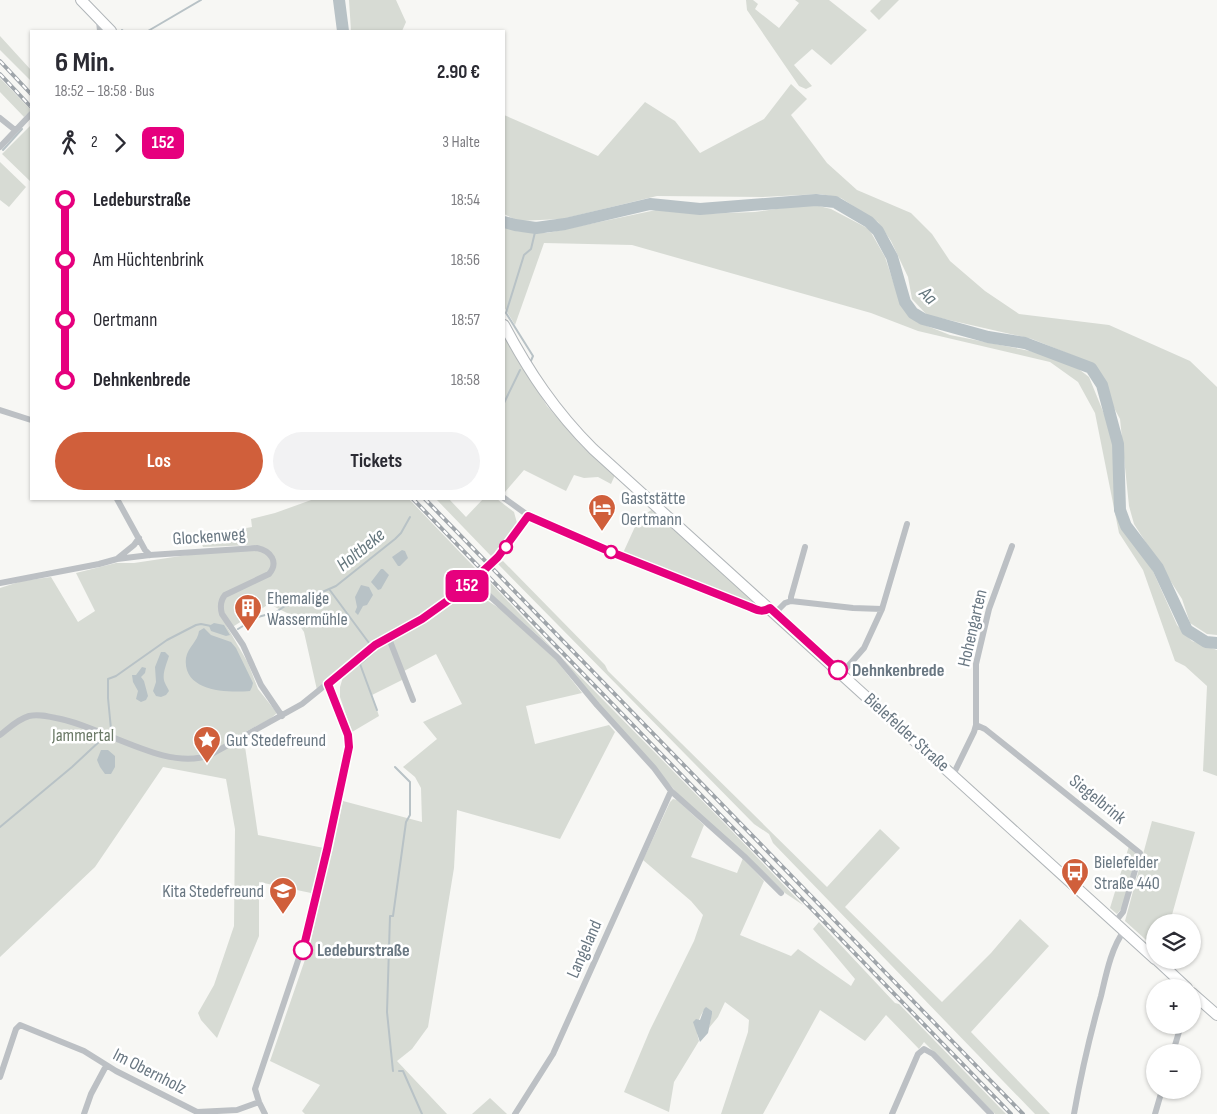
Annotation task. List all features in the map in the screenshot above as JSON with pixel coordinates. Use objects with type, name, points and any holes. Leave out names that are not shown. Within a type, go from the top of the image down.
[{"type":"main road","points":[[81,0],[100,26]]},
{"type":"main road","name":"Bielefelder Straße","points":[[505,327],[536,381],[575,431],[1146,950]]},
{"type":"main road","name":"Bielefelder Straße","points":[[1167,969],[1177,979]]},
{"type":"main road","points":[[1201,1002],[1217,1015]]},
{"type":"street","points":[[0,147],[30,115]]},
{"type":"street","points":[[0,118],[15,130]]},
{"type":"street","points":[[0,410],[30,420]]},
{"type":"street","points":[[505,499],[528,516],[760,612],[772,611],[791,602],[882,609]]},
{"type":"street","points":[[119,500],[145,550],[150,554]]},
{"type":"street","points":[[0,735],[27,716],[45,716],[82,724],[169,758],[200,760],[210,756],[302,704],[388,636],[422,619],[452,599],[498,557],[528,516]]},
{"type":"street","points":[[842,674],[864,648],[882,609],[907,524]]},
{"type":"street","name":"Glockenweg","points":[[117,559],[134,545],[139,538]]},
{"type":"street","name":"Hohengarten","points":[[953,775],[976,726],[976,664],[989,609],[1006,558],[1012,546]]},
{"type":"street","points":[[791,602],[806,547]]},
{"type":"street","name":"Glockenweg","points":[[0,583],[150,554],[257,548],[267,551],[274,562],[274,567],[269,574],[264,578],[230,591],[223,598],[220,610],[249,656],[261,685],[282,716]]},
{"type":"street","points":[[473,581],[558,658],[596,705],[654,768],[671,791],[746,858],[781,893]]},
{"type":"street","points":[[388,636],[413,700]]},
{"type":"street","points":[[265,1114],[255,1089],[308,931],[349,747],[348,735],[328,684]]},
{"type":"street","name":"Siegelbrink","points":[[976,726],[985,729],[1140,853],[1123,912],[1115,922]]},
{"type":"street","name":"Langeland","points":[[515,1114],[553,1054],[671,791]]},
{"type":"street","points":[[1074,1114],[1104,982],[1114,950],[1124,931]]},
{"type":"street","name":"Im Obernholz","points":[[0,1077],[16,1029],[20,1025],[84,1051],[106,1066],[197,1112],[237,1110],[259,1102]]},
{"type":"street","points":[[892,1114],[918,1054],[924,1049],[933,1054],[991,1114]]},
{"type":"street","points":[[84,1114],[91,1094],[106,1066]]},
{"type":"street","points":[[1155,1114],[1159,1099]]},
{"type":"green space","points":[[349,0],[396,0],[406,22],[402,30],[351,30]]},
{"type":"green space","points":[[746,0],[753,0],[758,4],[755,9],[779,28],[799,3],[795,0],[829,0],[867,30],[831,65],[812,49],[794,65],[812,86],[806,89],[799,86],[747,10]]},
{"type":"green space","points":[[881,0],[899,0],[879,20],[870,11]]},
{"type":"green space","points":[[0,36],[30,69],[30,80],[0,50]]},
{"type":"green space","points":[[0,78],[30,111],[24,117],[0,92]]},
{"type":"green space","points":[[791,84],[807,99],[791,115],[827,163],[857,190],[911,213],[932,234],[950,261],[985,291],[1019,314],[1109,325],[1190,361],[1217,387],[1217,635],[1207,634],[1190,623],[1182,599],[1134,524],[1129,506],[1120,419],[1089,362],[1032,339],[927,315],[912,299],[908,277],[891,241],[878,222],[841,198],[820,194],[763,197],[657,196],[562,219],[518,221],[505,214],[505,115],[598,156],[645,102],[675,121],[700,153],[764,119]]},
{"type":"green space","points":[[30,126],[30,181],[2,154]]},
{"type":"green space","points":[[0,162],[26,187],[9,207],[0,200]]},
{"type":"green space","points":[[811,204],[831,209],[869,229],[885,257],[901,305],[917,322],[950,335],[1040,353],[1076,367],[1089,377],[1111,431],[1120,521],[1152,569],[1177,625],[1192,641],[1217,650],[1217,776],[1203,771],[1207,686],[1185,666],[1175,661],[1143,570],[1119,533],[1095,413],[1078,382],[1050,362],[918,331],[871,313],[632,245],[544,243],[515,325],[505,309],[505,226],[516,231],[547,233],[656,210],[698,214],[755,212]]},
{"type":"green space","points":[[505,337],[547,406],[583,447],[615,475],[611,484],[598,477],[584,478],[574,475],[566,491],[524,470],[505,492]]},
{"type":"green space","name":"Jammertal","points":[[311,500],[410,500],[476,569],[473,572],[473,578],[452,596],[388,634],[362,652],[317,690],[304,632],[293,616],[269,604],[234,626],[226,625],[248,663],[258,689],[277,713],[270,719],[243,733],[258,835],[324,848],[311,893],[259,882],[259,936],[217,1038],[201,1020],[198,1013],[214,985],[234,926],[235,829],[226,779],[163,767],[95,867],[0,957],[0,588],[22,581],[51,577],[78,622],[95,611],[76,573],[116,563],[134,563],[254,545],[203,547],[199,536],[252,527],[251,519],[275,513]]},
{"type":"green space","points":[[437,500],[450,500],[466,517],[482,500],[498,500],[514,512],[517,523],[499,549],[491,556]]},
{"type":"green space","points":[[653,509],[758,605],[757,607],[623,553],[639,518]]},
{"type":"green space","points":[[503,561],[605,665],[608,671],[827,887],[880,829],[900,848],[845,907],[942,1002],[991,953],[1020,919],[1049,946],[971,1032],[1050,1114],[1035,1114],[773,843],[769,834],[754,824],[498,564]]},
{"type":"green space","points":[[486,578],[554,650],[484,588],[483,581]]},
{"type":"green space","points":[[471,590],[502,610],[557,661],[582,693],[526,706],[535,744],[609,725],[615,732],[560,839],[457,810],[454,868],[428,1027],[412,1049],[397,1061],[447,1114],[305,1114],[302,1111],[320,1085],[270,1061],[309,948],[343,801],[422,822],[421,788],[415,777],[403,767],[437,739],[423,722],[462,704],[436,654],[404,671],[402,680],[372,695],[379,716],[352,732],[340,697],[343,677],[381,646],[429,621]]},
{"type":"green space","points":[[563,659],[803,905],[785,893],[684,801],[586,689]]},
{"type":"green space","points":[[673,799],[677,800],[704,825],[691,857],[737,873],[743,858],[764,881],[740,935],[791,956],[798,949],[851,986],[855,979],[813,929],[819,922],[895,1003],[899,1004],[1006,1114],[995,1114],[924,1042],[919,1049],[886,1015],[865,1041],[820,1010],[763,1114],[721,1114],[748,1032],[749,1020],[725,1002],[718,1017],[709,1028],[712,1011],[706,1008],[701,1015],[697,1028],[699,1041],[674,1082],[669,1112],[624,1092],[650,1030],[694,941],[703,915],[691,901],[643,860]]},
{"type":"green space","points":[[1152,821],[1195,832],[1172,914],[1146,914],[1146,940],[1125,921]]},
{"type":"green space","points":[[1129,846],[1137,852],[1122,908],[1117,914],[1110,908]]},
{"type":"green space","points":[[490,1098],[507,1114],[472,1114]]},
{"type":"shaded area","points":[[402,550],[405,551],[408,558],[398,566],[392,557]]},
{"type":"shaded area","points":[[381,569],[389,575],[381,589],[378,590],[371,582]]},
{"type":"shaded area","points":[[361,585],[369,587],[373,595],[358,615],[355,612],[357,607],[355,597]]},
{"type":"shaded area","points":[[214,623],[224,625],[230,635],[226,636],[211,631],[209,626]]},
{"type":"shaded area","points":[[204,628],[211,635],[231,642],[236,648],[253,683],[250,691],[208,688],[191,678],[187,669],[186,658],[199,631]]},
{"type":"shaded area","points":[[161,652],[165,652],[169,656],[164,680],[169,691],[161,697],[156,696],[153,691],[156,682],[155,667]]},
{"type":"shaded area","points":[[142,667],[146,668],[145,673],[141,677],[148,696],[146,700],[141,702],[136,699],[138,691],[133,682],[132,675],[136,675]]},
{"type":"shaded area","points":[[101,750],[108,750],[115,756],[115,767],[111,774],[105,774],[97,760]]},
{"type":"shaded area","points":[[706,1007],[712,1011],[712,1014],[708,1033],[700,1042],[693,1022],[696,1019],[700,1020]]},
{"type":"waterway","points":[[150,30],[201,0]]},
{"type":"waterway","name":"Aa","points":[[339,0],[343,30]]},
{"type":"waterway","points":[[3,150],[22,129]]},
{"type":"waterway","name":"Aa","points":[[505,222],[536,228],[565,224],[650,204],[700,209],[816,200],[835,202],[869,222],[878,231],[892,257],[905,302],[913,313],[923,319],[988,337],[1025,343],[1091,368],[1102,385],[1118,444],[1120,510],[1126,526],[1158,568],[1187,630],[1206,642],[1217,643]]},
{"type":"waterway","name":"Holtbeke","points":[[530,363],[533,356],[506,313],[524,255],[531,249],[536,228]]},
{"type":"waterway","name":"Holtbeke","points":[[505,401],[520,370]]},
{"type":"waterway","name":"Holtbeke","points":[[238,629],[258,617],[276,612],[285,606],[336,586],[395,539],[401,533],[410,517]]},
{"type":"waterway","points":[[329,589],[369,643]]},
{"type":"waterway","name":"Holtbeke","points":[[111,729],[108,679],[116,676],[167,640],[196,625],[211,626]]},
{"type":"waterway","points":[[375,651],[360,664],[377,710]]},
{"type":"waterway","name":"Holtbeke","points":[[0,827],[72,767],[102,739]]},
{"type":"waterway","points":[[393,1071],[387,1012],[390,916],[393,916],[406,822],[410,815],[410,782],[395,767]]},
{"type":"waterway","points":[[399,1071],[403,1071],[422,1114]]},
{"type":"railway","points":[[0,61],[30,93]]},
{"type":"railway","points":[[0,74],[30,106]]},
{"type":"railway","points":[[414,500],[1011,1114]]},
{"type":"railway","points":[[426,500],[1023,1114]]},
{"type":"bus line","name":"152","points":[[303,950],[350,742],[328,684],[375,645],[388,636],[422,619],[464,589],[498,557],[528,516],[556,530],[760,612],[770,608],[838,670]]},
{"type":"place","name":"Gaststätte Oertmann","points":[[602,532]]},
{"type":"place","name":"Ehemalige Wassermühle","points":[[248,632]]},
{"type":"place","name":"Dehnkenbrede","points":[[838,670]]},
{"type":"place","name":"Gut Stedefreund","points":[[207,764]]},
{"type":"place","name":"Bielefelder Straße 440","points":[[1075,896]]},
{"type":"place","name":"Kita Stedefreund","points":[[283,915]]},
{"type":"place","name":"Ledeburstraße","points":[[303,950]]}]
